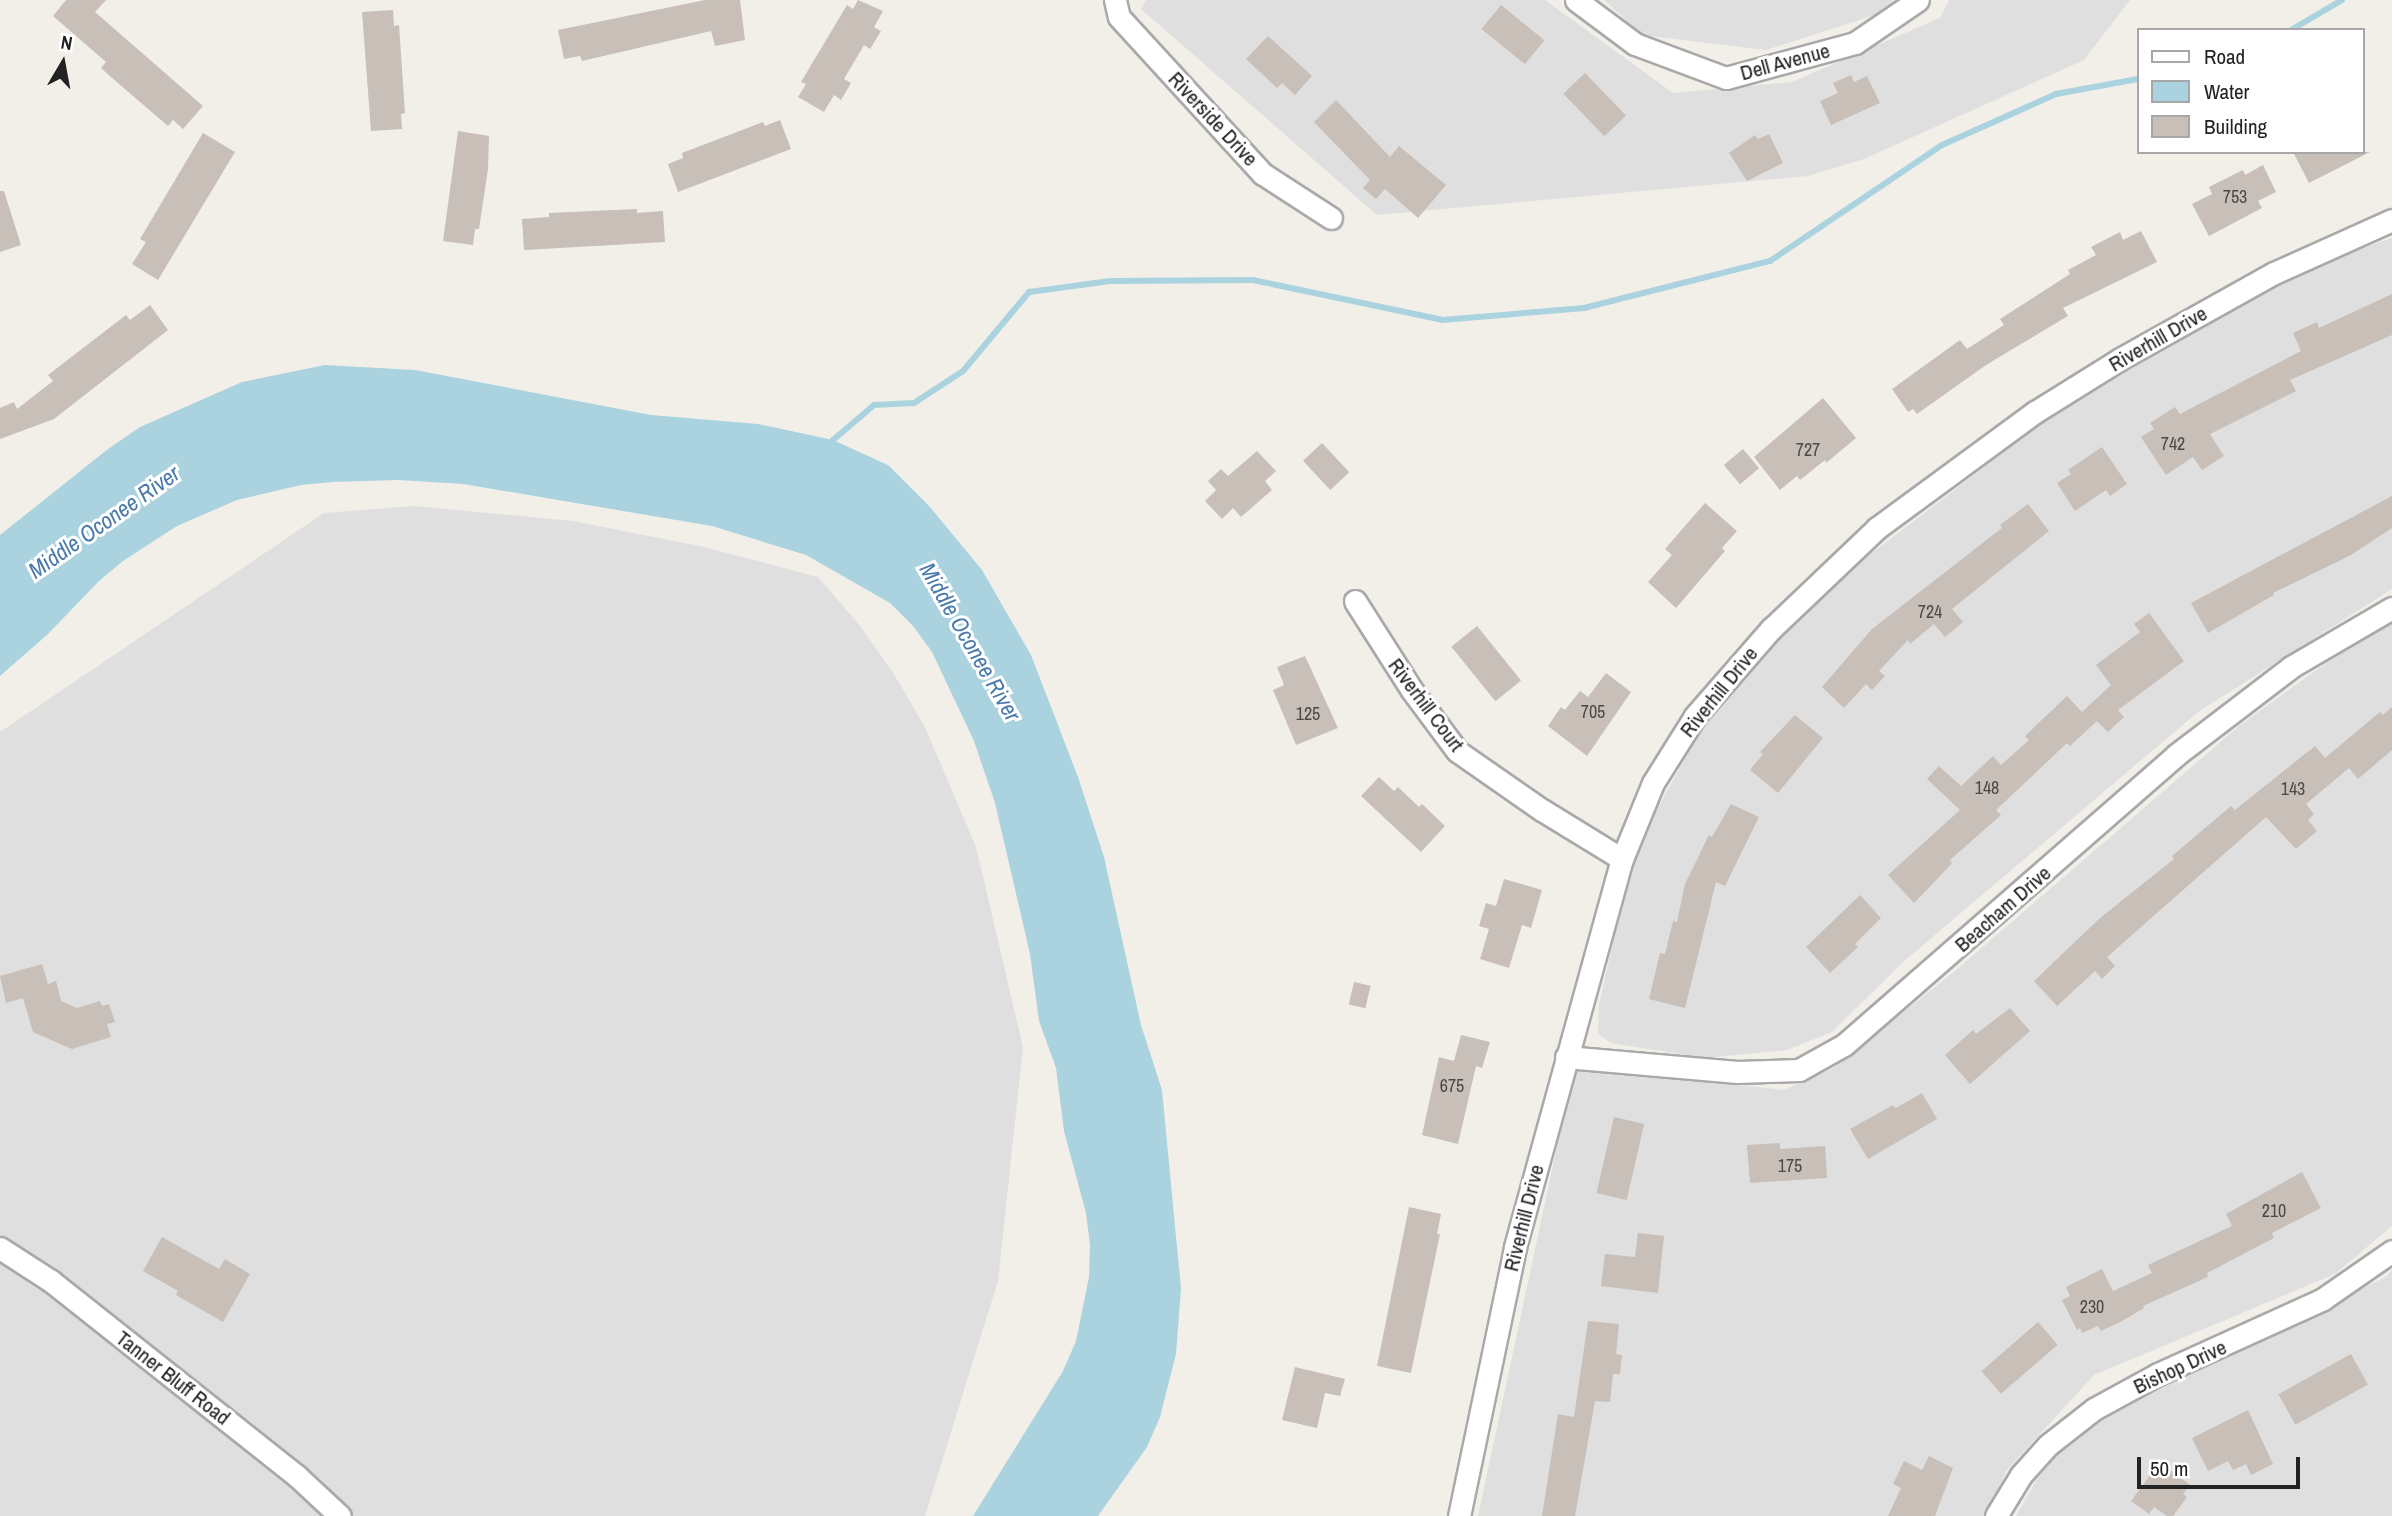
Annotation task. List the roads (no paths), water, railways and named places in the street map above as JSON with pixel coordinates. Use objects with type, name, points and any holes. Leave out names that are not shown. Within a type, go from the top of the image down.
[{"type":"street","name":"Riverside Drive","points":[[1115,0],[1119,17],[1263,174],[1331,218]]},
{"type":"street","name":"Dell Avenue","points":[[1576,0],[1635,44],[1726,78],[1855,43],[1918,0]]},
{"type":"street","name":"Riverhill Drive","points":[[1459,1516],[1515,1247],[1622,859],[1653,783],[1695,716],[1771,629],[1877,528],[2035,412],[2120,359],[2274,273],[2392,220]]},
{"type":"street","name":"Riverhill Court","points":[[1355,601],[1410,689],[1457,751],[1542,810],[1622,859]]},
{"type":"street","name":"Beacham Drive","points":[[1566,1056],[1737,1072],[1799,1070],[1844,1045],[2176,755],[2291,667],[2392,608]]},
{"type":"street","name":"Tanner Bluff Road","points":[[0,1248],[51,1281],[298,1477],[340,1516]]},
{"type":"street","name":"Bishop Drive","points":[[1996,1516],[2021,1475],[2048,1445],[2094,1409],[2158,1374],[2323,1299],[2392,1251]]},
{"type":"water","name":"Middle Oconee River","points":[[325,365],[415,370],[651,415],[758,424],[833,440],[888,465],[930,507],[982,570],[1031,655],[1078,777],[1104,857],[1141,1025],[1162,1090],[1181,1289],[1176,1354],[1160,1417],[1147,1447],[1098,1516],[973,1516],[1063,1371],[1076,1341],[1089,1277],[1090,1245],[1086,1213],[1064,1131],[1056,1068],[1039,1021],[1030,954],[995,803],[974,741],[932,652],[913,626],[890,603],[806,555],[712,526],[463,484],[398,480],[333,482],[301,485],[237,500],[177,526],[123,561],[98,582],[48,634],[0,676],[0,535],[108,449],[140,427],[242,382]]},
{"type":"waterway","points":[[2294,28],[2342,0]]},
{"type":"waterway","points":[[832,446],[833,440],[874,405],[914,403],[963,371],[1029,292],[1110,281],[1253,280],[1442,320],[1584,308],[1770,261],[1942,145],[2056,94],[2136,79]]}]
